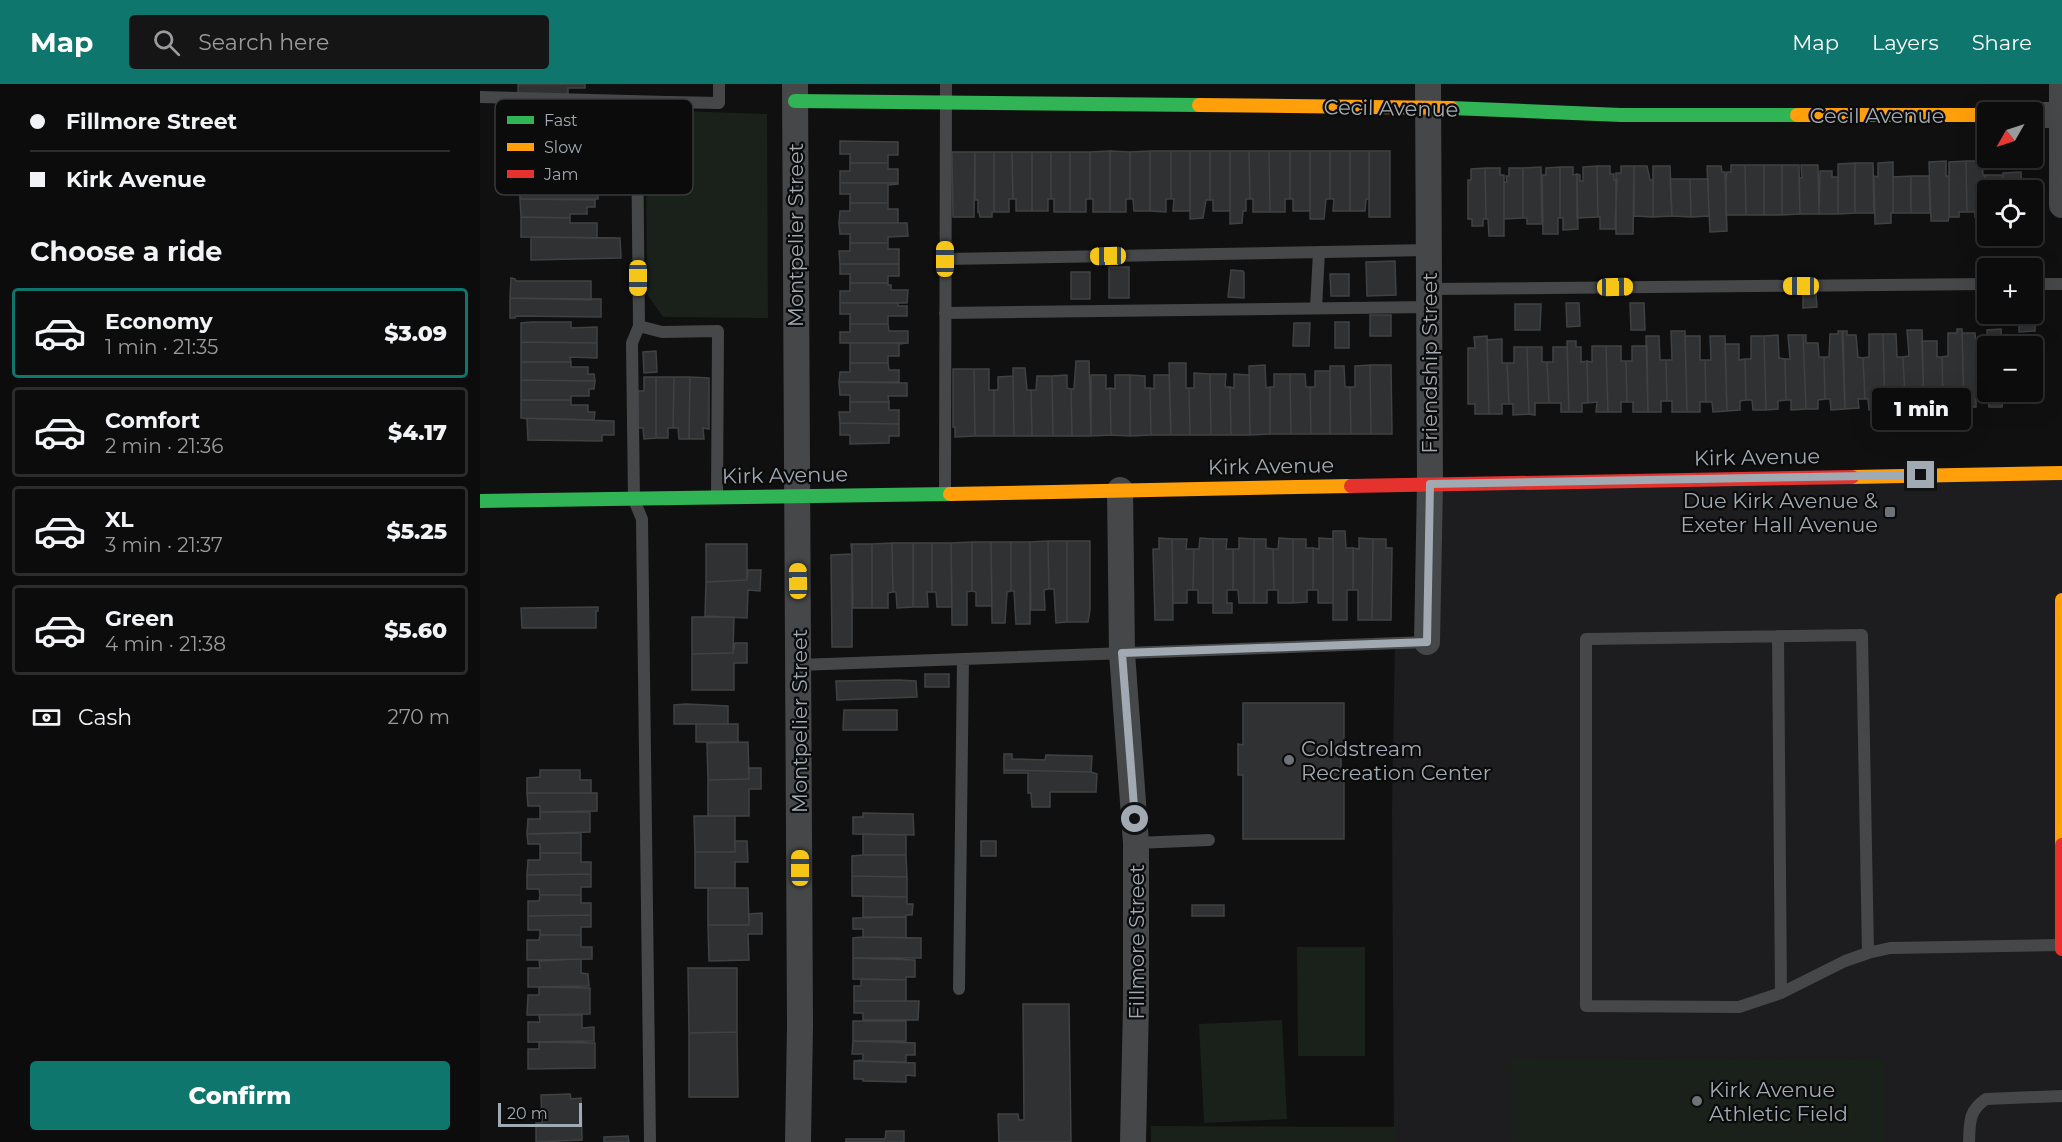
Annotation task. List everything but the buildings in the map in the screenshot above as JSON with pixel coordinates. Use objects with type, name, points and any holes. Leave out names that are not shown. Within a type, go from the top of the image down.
[{"type":"street","points":[[2062,84],[2062,205]]},
{"type":"street","name":"Cecil Avenue","points":[[795,93],[946,103],[1428,96],[1621,114],[1977,115]]},
{"type":"street","name":"Montpelier Street","points":[[795,93],[796,496],[799,666],[798,1142]]},
{"type":"street","name":"Friendship Street","points":[[1427,642],[1430,484],[1428,96]]},
{"type":"street","points":[[2043,115],[2061,115]]},
{"type":"street","name":"Kirk Avenue","points":[[480,501],[2062,473]]},
{"type":"street","name":"Fillmore Street","points":[[1120,490],[1122,653],[1136,843],[1137,1004],[1133,1142]]},
{"type":"street","points":[[2062,600],[2062,947]]},
{"type":"lane","points":[[693,102],[719,103],[719,84]]},
{"type":"lane","points":[[945,493],[946,84]]},
{"type":"lane","points":[[480,97],[555,99]]},
{"type":"lane","points":[[638,195],[639,326],[632,343],[634,500],[642,519],[650,1142]]},
{"type":"lane","points":[[945,259],[1429,250]]},
{"type":"lane","points":[[1316,308],[1319,252]]},
{"type":"lane","points":[[945,313],[1316,308],[1429,298],[1977,284]]},
{"type":"lane","points":[[2043,284],[2062,284]]},
{"type":"lane","points":[[639,326],[662,332],[718,331],[717,498]]},
{"type":"lane","points":[[1868,952],[1862,635],[1586,639],[1586,1006],[1739,1007],[1781,993],[1868,952],[1890,948],[2062,947]]},
{"type":"lane","points":[[1778,636],[1781,993]]},
{"type":"lane","points":[[799,666],[1427,642]]},
{"type":"lane","points":[[959,988],[963,659]]},
{"type":"lane","points":[[1136,843],[1209,840]]},
{"type":"lane","points":[[1969,1142],[1970,1119],[1977,1105],[1986,1099],[2062,1096]]},
{"type":"shaded area","points":[[693,111],[767,114],[768,318],[663,317],[647,294],[646,195],[693,195]]},
{"type":"shaded area","points":[[2062,476],[2062,1142],[1394,1142],[1392,813],[1395,640],[1426,639],[1427,483]]},
{"type":"shaded area","points":[[1297,947],[1365,947],[1365,1056],[1298,1056]]},
{"type":"shaded area","points":[[1282,1020],[1287,1119],[1204,1123],[1199,1024]]},
{"type":"shaded area","name":"Kirk Avenue Athletic Field","points":[[1510,1059],[1883,1060],[1884,1142],[1511,1142]]},
{"type":"shaded area","points":[[1151,1126],[1395,1127],[1395,1142],[1151,1142]]},
{"type":"traffic: fast","points":[[795,101],[1199,105]]},
{"type":"traffic: fast","points":[[1451,108],[1621,115],[1797,115]]},
{"type":"traffic: fast","points":[[480,501],[950,494]]},
{"type":"traffic: slow","points":[[1199,105],[1451,108]]},
{"type":"traffic: slow","points":[[1797,115],[1977,115]]},
{"type":"traffic: slow","points":[[1852,477],[2062,473]]},
{"type":"traffic: slow","points":[[950,494],[1351,486]]},
{"type":"traffic: slow","points":[[2062,600],[2062,845]]},
{"type":"traffic: jam","points":[[1351,486],[1852,477]]},
{"type":"traffic: jam","points":[[2062,845],[2062,949]]},
{"type":"place","name":"Due Kirk Avenue & Exeter Hall Avenue","points":[[1890,512]]},
{"type":"place","name":"Coldstream Recreation Center","points":[[1289,760]]},
{"type":"place","name":"Kirk Avenue Athletic Field","points":[[1697,1101]]},
{"type":"route","points":[[1135,819],[1122,653],[1427,642],[1430,484],[1921,475]]}]
